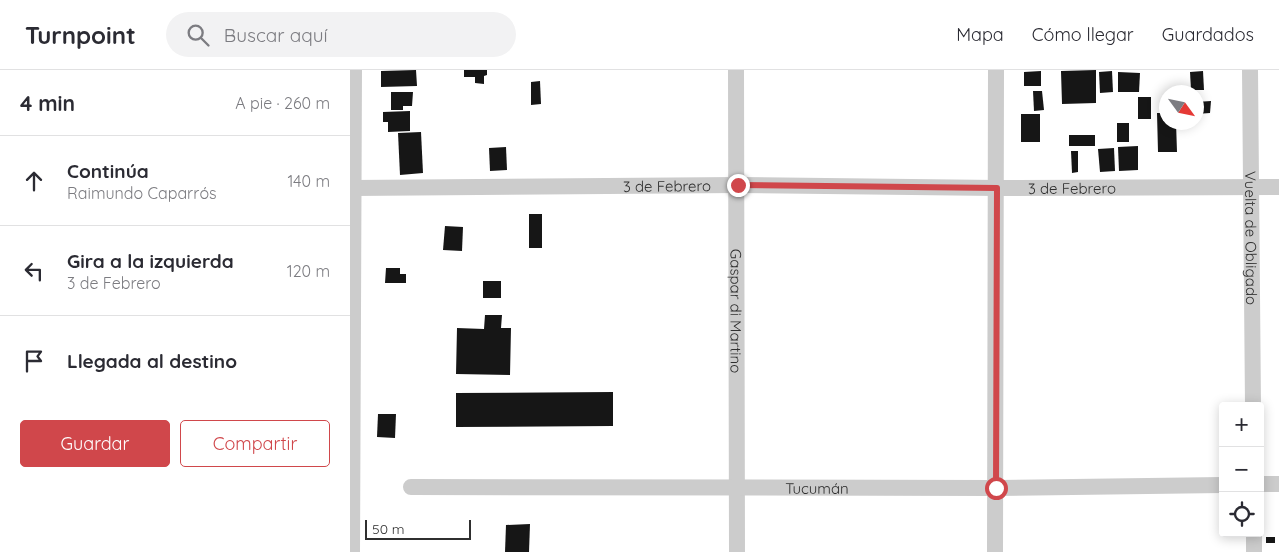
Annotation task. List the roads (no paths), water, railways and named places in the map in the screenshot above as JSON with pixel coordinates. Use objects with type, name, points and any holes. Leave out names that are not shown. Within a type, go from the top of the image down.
[{"type":"street","points":[[352,552],[354,70]]},
{"type":"street","name":"Gaspar di Martino","points":[[736,70],[738,185],[737,552]]},
{"type":"street","points":[[995,552],[996,70]]},
{"type":"street","name":"Vuelta de Obligado","points":[[1250,70],[1253,402]]},
{"type":"street","name":"3 de Febrero","points":[[354,188],[738,185],[997,188],[1279,187]]},
{"type":"street","points":[[1264,484],[1279,484]]},
{"type":"street","name":"Tucumán","points":[[411,488],[996,488],[1219,485]]},
{"type":"street","points":[[1254,537],[1254,552]]}]
